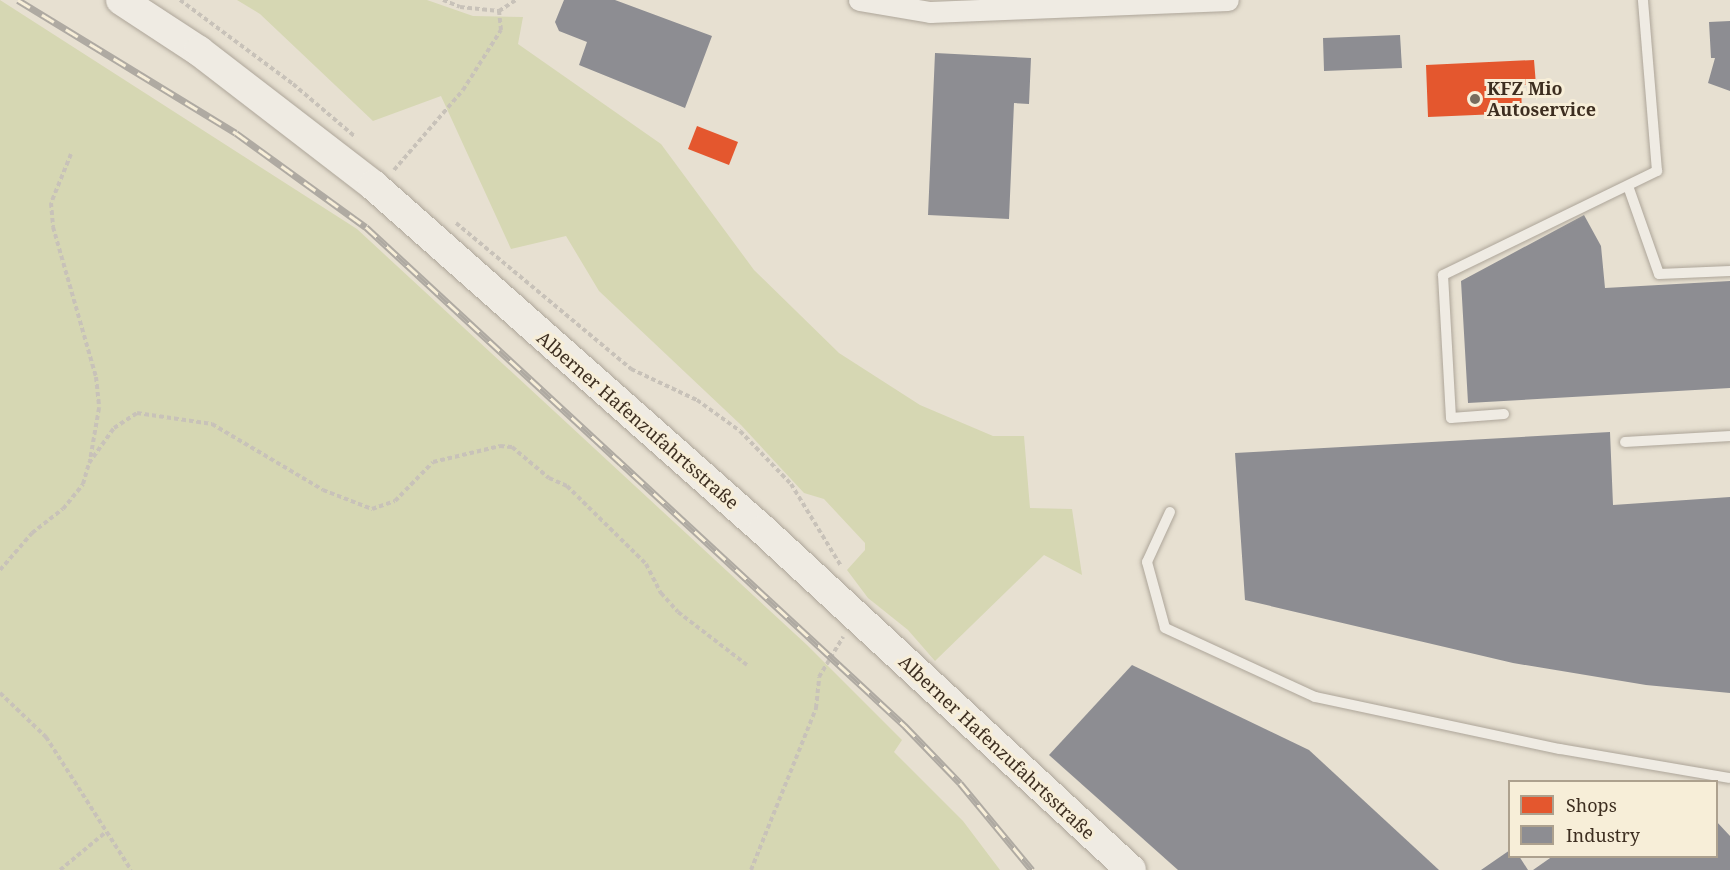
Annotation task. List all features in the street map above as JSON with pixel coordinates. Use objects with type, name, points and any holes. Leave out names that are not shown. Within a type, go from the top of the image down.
[{"type":"main road","name":"Alberner Hafenzufahrtsstraße","points":[[121,0],[199,51],[373,185],[849,609],[1131,870]]},
{"type":"street","points":[[859,0],[930,12],[1228,0]]},
{"type":"lane","points":[[1504,414],[1451,418],[1443,275],[1657,171],[1643,0]]},
{"type":"lane","points":[[1628,186],[1659,274],[1730,271]]},
{"type":"lane","points":[[1625,442],[1730,436]]},
{"type":"lane","points":[[1170,512],[1147,562],[1165,628],[1315,697],[1560,749],[1730,778]]},
{"type":"path","points":[[180,0],[293,84],[360,141]]},
{"type":"path","points":[[443,0],[466,7],[499,11],[516,0]]},
{"type":"path","points":[[394,170],[462,90],[501,30],[499,11]]},
{"type":"path","points":[[0,570],[32,533],[63,509],[83,484],[99,408],[96,377],[53,227],[51,203],[71,154]]},
{"type":"path","points":[[386,163],[403,178]]},
{"type":"path","points":[[449,216],[631,369],[697,400],[740,431],[791,484],[844,572]]},
{"type":"path","points":[[89,464],[125,418],[154,413],[212,424],[323,490],[372,509],[395,501],[433,462],[500,446],[512,447],[549,478],[567,486],[646,564],[660,593],[678,612],[747,665]]},
{"type":"path","points":[[751,870],[816,708],[819,678],[842,639],[849,609]]},
{"type":"path","points":[[0,693],[46,737],[131,870]]},
{"type":"path","points":[[60,870],[106,832]]},
{"type":"green space","points":[[0,0],[357,229],[807,645],[902,740],[894,752],[963,821],[1000,870],[0,870]]},
{"type":"green space","points":[[237,0],[427,0],[473,16],[523,17],[518,44],[661,144],[754,270],[839,353],[920,405],[993,436],[1024,436],[1030,508],[1072,509],[1082,575],[1044,555],[935,661],[908,630],[868,598],[847,570],[865,550],[865,543],[824,499],[804,493],[741,425],[599,291],[566,236],[511,249],[441,96],[373,121],[260,14]]},
{"type":"building: Shops","name":"KFZ Mio Autoservice","points":[[1534,60],[1536,85],[1521,85],[1522,113],[1428,117],[1426,65]]},
{"type":"building: Shops","points":[[697,126],[738,142],[729,165],[688,149]]},
{"type":"building: Industry","points":[[564,0],[615,0],[712,36],[685,108],[579,65],[587,42],[559,31],[555,22]]},
{"type":"building: Industry","points":[[1730,21],[1730,91],[1708,83],[1715,58],[1711,58],[1709,22]]},
{"type":"building: Industry","points":[[1400,35],[1402,68],[1324,71],[1323,38]]},
{"type":"building: Industry","points":[[935,53],[1031,58],[1029,104],[1014,103],[1009,219],[928,215]]},
{"type":"building: Industry","points":[[1584,215],[1601,246],[1605,288],[1730,281],[1730,388],[1468,403],[1461,281]]},
{"type":"building: Industry","points":[[1610,432],[1613,505],[1730,497],[1730,693],[1646,685],[1513,663],[1245,600],[1235,453]]},
{"type":"building: Industry","points":[[1132,665],[1309,750],[1439,870],[1178,870],[1049,755]]},
{"type":"building: Industry","points":[[1718,823],[1730,836],[1730,870],[1533,870],[1550,858],[1718,858]]},
{"type":"building: Industry","points":[[1508,851],[1508,858],[1520,858],[1528,870],[1481,870]]},
{"type":"railway","points":[[18,0],[236,133],[366,227],[905,726],[960,783],[1032,870]]},
{"type":"place","name":"KFZ Mio Autoservice","points":[[1475,99]]}]
